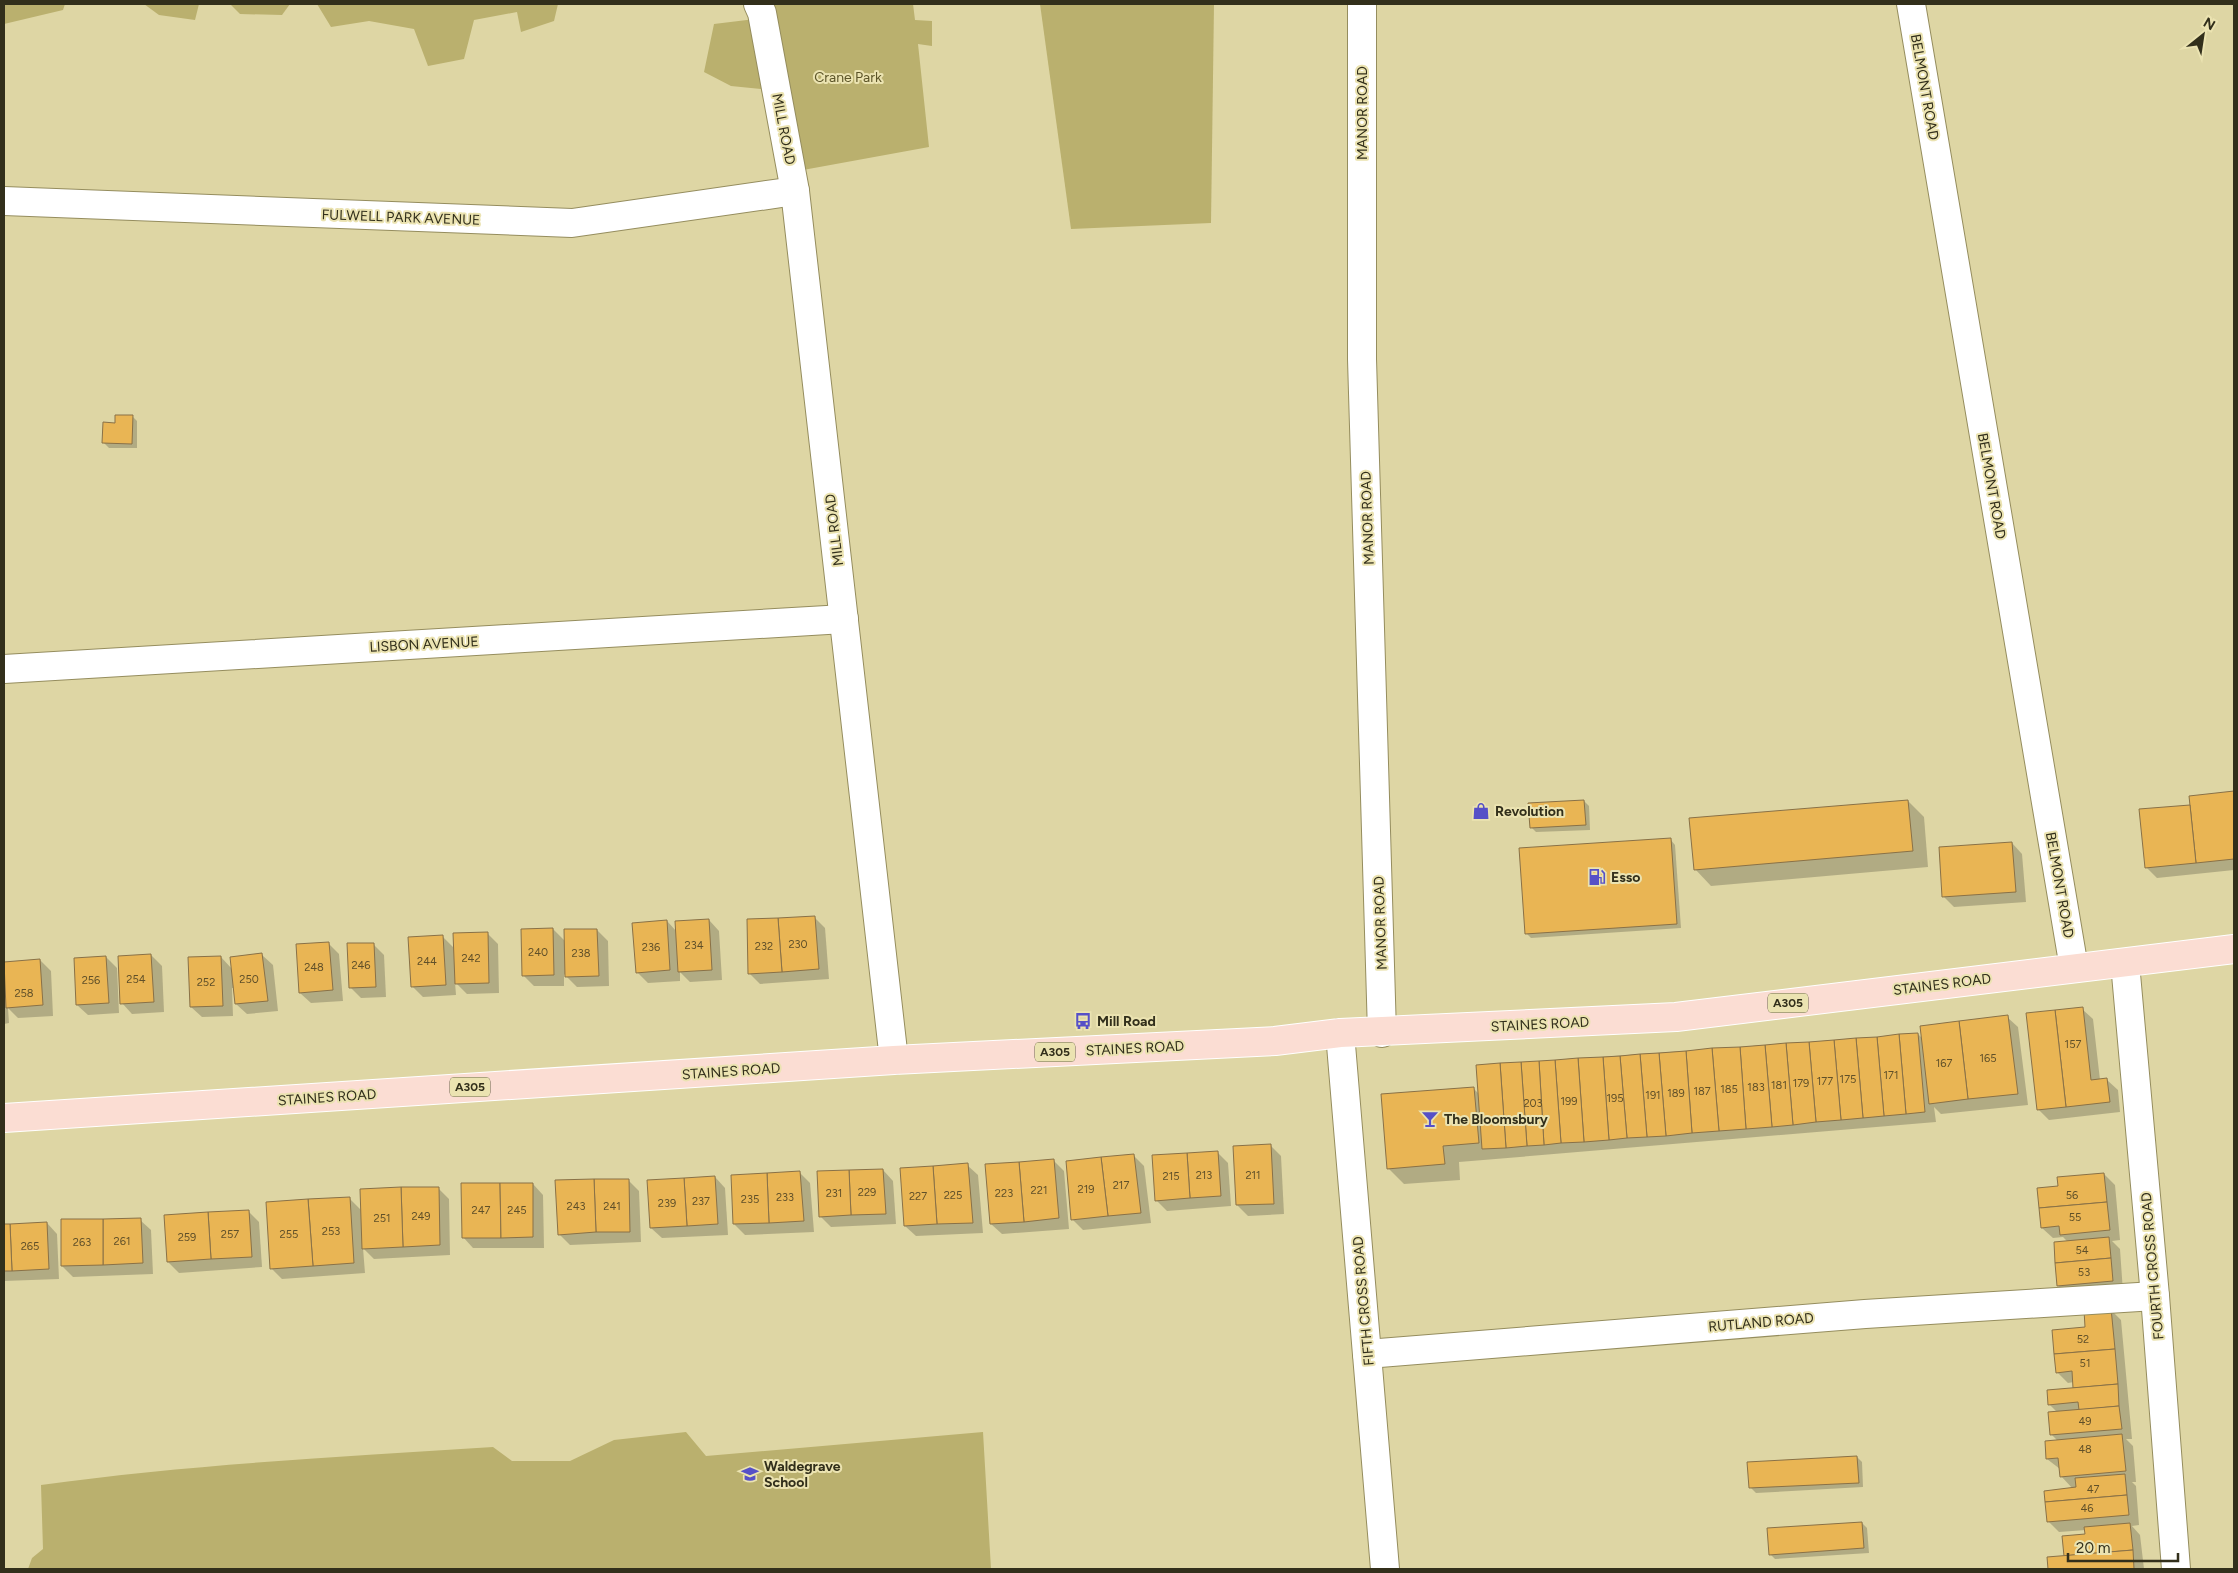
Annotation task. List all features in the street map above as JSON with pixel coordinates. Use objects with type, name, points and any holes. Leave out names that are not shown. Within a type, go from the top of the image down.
[{"type":"main road","name":"STAINES ROAD","points":[[4,1118],[894,1060],[1275,1041],[1340,1033],[1382,1033],[1676,1017],[2234,949]]},
{"type":"street","name":"MILL ROAD","points":[[758,4],[762,13],[795,191],[894,1060]]},
{"type":"street","name":"MANOR ROAD","points":[[1362,4],[1362,359],[1382,1033]]},
{"type":"street","name":"BELMONT ROAD","points":[[1911,4],[2074,968]]},
{"type":"street","name":"FULWELL PARK AVENUE","points":[[4,201],[572,223],[795,191]]},
{"type":"street","name":"LISBON AVENUE","points":[[4,669],[844,620]]},
{"type":"street","name":"FOURTH CROSS ROAD","points":[[2125,963],[2155,1296],[2176,1569]]},
{"type":"street","name":"FIFTH CROSS ROAD","points":[[1340,1033],[1385,1569]]},
{"type":"street","name":"RUTLAND ROAD","points":[[1367,1354],[1865,1314],[2155,1296]]},
{"type":"green space","points":[[4,4],[65,4],[63,10],[4,24]]},
{"type":"green space","points":[[144,4],[199,4],[195,20],[159,15]]},
{"type":"green space","points":[[230,4],[290,4],[282,15],[240,14]]},
{"type":"green space","points":[[317,4],[558,4],[554,21],[521,32],[517,12],[474,20],[464,59],[428,66],[414,29],[369,21],[331,27]]},
{"type":"green space","name":"Crane Park","points":[[751,4],[913,4],[915,20],[932,21],[932,46],[918,44],[929,147],[792,172],[782,163],[761,89],[731,86],[704,72],[714,24],[755,19]]},
{"type":"green space","points":[[1040,4],[1214,4],[1211,223],[1071,229]]},
{"type":"green space","name":"Waldegrave School","points":[[686,1432],[706,1456],[983,1432],[991,1569],[28,1569],[32,1558],[43,1549],[41,1485],[210,1466],[493,1447],[512,1461],[570,1461],[614,1440]]},
{"type":"building","points":[[115,415],[133,415],[132,444],[102,443],[103,422],[115,423]]},
{"type":"building","points":[[2234,791],[2234,859],[2196,863],[2189,796]]},
{"type":"building","points":[[1584,800],[1586,825],[1530,828],[1528,803]]},
{"type":"building","points":[[1908,800],[1913,851],[1694,870],[1689,818]]},
{"type":"building","points":[[2190,805],[2196,863],[2145,868],[2139,809]]},
{"type":"building","name":"Esso","points":[[1671,838],[1677,924],[1525,934],[1519,848]]},
{"type":"building","points":[[2012,842],[2016,892],[1942,897],[1939,847]]},
{"type":"building","points":[[815,916],[819,969],[782,972],[778,918]]},
{"type":"building","points":[[778,918],[782,972],[748,974],[747,919]]},
{"type":"building","points":[[709,919],[712,970],[678,972],[675,921]]},
{"type":"building","points":[[667,920],[670,970],[636,973],[632,923]]},
{"type":"building","points":[[553,928],[554,975],[522,976],[521,929]]},
{"type":"building","points":[[564,929],[597,929],[599,976],[565,977]]},
{"type":"building","points":[[488,932],[489,983],[455,984],[453,933]]},
{"type":"building","points":[[443,935],[446,985],[411,987],[408,937]]},
{"type":"building","points":[[329,942],[333,990],[299,993],[296,944]]},
{"type":"building","points":[[347,943],[374,943],[376,987],[349,988]]},
{"type":"building","points":[[262,953],[268,1001],[235,1004],[230,957]]},
{"type":"building","points":[[151,954],[154,1002],[120,1004],[118,956]]},
{"type":"building","points":[[106,956],[109,1003],[76,1005],[74,958]]},
{"type":"building","points":[[221,956],[223,1006],[190,1007],[188,957]]},
{"type":"building","points":[[40,959],[43,1005],[6,1008],[4,962]]},
{"type":"building","points":[[2083,1007],[2091,1080],[2107,1078],[2110,1102],[2066,1107],[2055,1010]]},
{"type":"building","points":[[2055,1010],[2066,1107],[2037,1110],[2026,1013]]},
{"type":"building","points":[[2008,1015],[2018,1094],[1968,1099],[1959,1021]]},
{"type":"building","points":[[1959,1021],[1968,1099],[1929,1104],[1920,1026]]},
{"type":"building","points":[[1918,1033],[1925,1112],[1906,1114],[1899,1034]]},
{"type":"building","points":[[1899,1034],[1906,1114],[1884,1116],[1877,1037]]},
{"type":"building","points":[[1877,1037],[1884,1116],[1863,1118],[1856,1038]]},
{"type":"building","points":[[1856,1038],[1863,1118],[1841,1120],[1834,1040]]},
{"type":"building","points":[[1834,1040],[1841,1120],[1816,1122],[1809,1042]]},
{"type":"building","points":[[1809,1042],[1816,1122],[1793,1125],[1786,1043]]},
{"type":"building","points":[[1786,1043],[1793,1125],[1772,1127],[1765,1045]]},
{"type":"building","points":[[1765,1045],[1772,1127],[1746,1129],[1740,1047]]},
{"type":"building","points":[[1740,1047],[1746,1129],[1719,1131],[1712,1048]]},
{"type":"building","points":[[1712,1048],[1719,1131],[1692,1133],[1686,1051]]},
{"type":"building","points":[[1686,1051],[1692,1133],[1666,1136],[1659,1053]]},
{"type":"building","points":[[1659,1053],[1666,1136],[1647,1137],[1640,1054]]},
{"type":"building","points":[[1640,1054],[1647,1137],[1627,1138],[1620,1056]]},
{"type":"building","points":[[1620,1056],[1627,1138],[1609,1140],[1603,1057]]},
{"type":"building","points":[[1603,1057],[1609,1140],[1584,1142],[1578,1058]]},
{"type":"building","points":[[1578,1058],[1584,1142],[1561,1143],[1555,1060]]},
{"type":"building","points":[[1555,1060],[1561,1143],[1544,1145],[1539,1061]]},
{"type":"building","points":[[1539,1061],[1544,1145],[1527,1146],[1521,1062]]},
{"type":"building","points":[[1521,1062],[1527,1146],[1506,1148],[1500,1063]]},
{"type":"building","points":[[1500,1063],[1506,1148],[1482,1149],[1476,1065]]},
{"type":"building","name":"The Bloomsbury","points":[[1474,1087],[1479,1143],[1443,1146],[1445,1164],[1387,1169],[1381,1094]]},
{"type":"building","points":[[1271,1144],[1274,1204],[1236,1205],[1233,1146]]},
{"type":"building","points":[[1218,1151],[1221,1196],[1190,1198],[1187,1153]]},
{"type":"building","points":[[1187,1153],[1190,1198],[1155,1201],[1152,1155]]},
{"type":"building","points":[[1134,1154],[1141,1213],[1108,1216],[1101,1157]]},
{"type":"building","points":[[1101,1157],[1108,1216],[1071,1220],[1066,1161]]},
{"type":"building","points":[[1054,1159],[1059,1218],[1024,1222],[1019,1162]]},
{"type":"building","points":[[1019,1162],[1024,1222],[990,1224],[985,1164]]},
{"type":"building","points":[[968,1163],[973,1223],[937,1224],[933,1166]]},
{"type":"building","points":[[933,1166],[937,1224],[904,1226],[900,1168]]},
{"type":"building","points":[[883,1169],[886,1214],[851,1215],[849,1170]]},
{"type":"building","points":[[849,1170],[851,1215],[819,1217],[817,1171]]},
{"type":"building","points":[[800,1171],[804,1221],[769,1223],[767,1173]]},
{"type":"building","points":[[767,1173],[769,1223],[733,1224],[731,1175]]},
{"type":"building","points":[[2104,1173],[2107,1202],[2039,1208],[2037,1188],[2058,1186],[2057,1177]]},
{"type":"building","points":[[715,1176],[718,1224],[687,1226],[684,1178]]},
{"type":"building","points":[[684,1178],[687,1226],[650,1228],[647,1180]]},
{"type":"building","points":[[594,1179],[629,1179],[630,1232],[596,1232]]},
{"type":"building","points":[[594,1179],[596,1232],[558,1235],[555,1180]]},
{"type":"building","points":[[461,1183],[500,1183],[501,1238],[462,1238]]},
{"type":"building","points":[[500,1183],[533,1183],[533,1237],[501,1238]]},
{"type":"building","points":[[401,1187],[439,1187],[440,1245],[403,1247]]},
{"type":"building","points":[[401,1187],[403,1247],[362,1249],[360,1189]]},
{"type":"building","points":[[350,1197],[354,1263],[313,1266],[308,1199]]},
{"type":"building","points":[[308,1199],[313,1266],[270,1269],[266,1202]]},
{"type":"building","points":[[2107,1202],[2110,1230],[2060,1235],[2059,1226],[2041,1228],[2039,1208]]},
{"type":"building","points":[[249,1210],[252,1257],[211,1259],[208,1212]]},
{"type":"building","points":[[208,1212],[211,1259],[167,1262],[164,1215]]},
{"type":"building","points":[[141,1218],[143,1263],[103,1265],[103,1219]]},
{"type":"building","points":[[61,1219],[103,1219],[103,1265],[61,1266]]},
{"type":"building","points":[[47,1222],[49,1269],[12,1271],[10,1224]]},
{"type":"building","points":[[4,1224],[10,1224],[12,1271],[4,1271]]},
{"type":"building","points":[[2109,1237],[2111,1258],[2055,1263],[2054,1242]]},
{"type":"building","points":[[2111,1258],[2113,1281],[2057,1286],[2055,1263]]},
{"type":"building","points":[[2111,1308],[2115,1349],[2054,1354],[2052,1330],[2085,1327],[2084,1310]]},
{"type":"building","points":[[2115,1349],[2118,1384],[2073,1388],[2072,1371],[2056,1373],[2054,1354]]},
{"type":"building","points":[[2118,1384],[2119,1406],[2079,1410],[2078,1402],[2048,1405],[2047,1390]]},
{"type":"building","points":[[2119,1406],[2122,1429],[2050,1435],[2048,1412]]},
{"type":"building","points":[[2122,1434],[2126,1471],[2060,1477],[2058,1458],[2046,1459],[2045,1441]]},
{"type":"building","points":[[1857,1456],[1859,1483],[1749,1488],[1747,1462]]},
{"type":"building","points":[[2125,1474],[2127,1495],[2045,1502],[2044,1491],[2076,1487],[2075,1478]]},
{"type":"building","points":[[2127,1495],[2129,1515],[2047,1522],[2045,1502]]},
{"type":"building","points":[[1862,1522],[1864,1548],[1769,1555],[1767,1528]]},
{"type":"building","points":[[2130,1523],[2133,1550],[2064,1556],[2062,1536],[2085,1534],[2084,1527]]},
{"type":"building","points":[[2133,1550],[2134,1569],[2048,1569],[2047,1557]]},
{"type":"place","name":"Revolution","points":[[1481,811]]},
{"type":"place","name":"Esso","points":[[1597,877]]},
{"type":"place","name":"Mill Road","points":[[1083,1021]]},
{"type":"place","name":"The Bloomsbury","points":[[1430,1119]]},
{"type":"place","name":"Waldegrave School","points":[[750,1474]]}]
